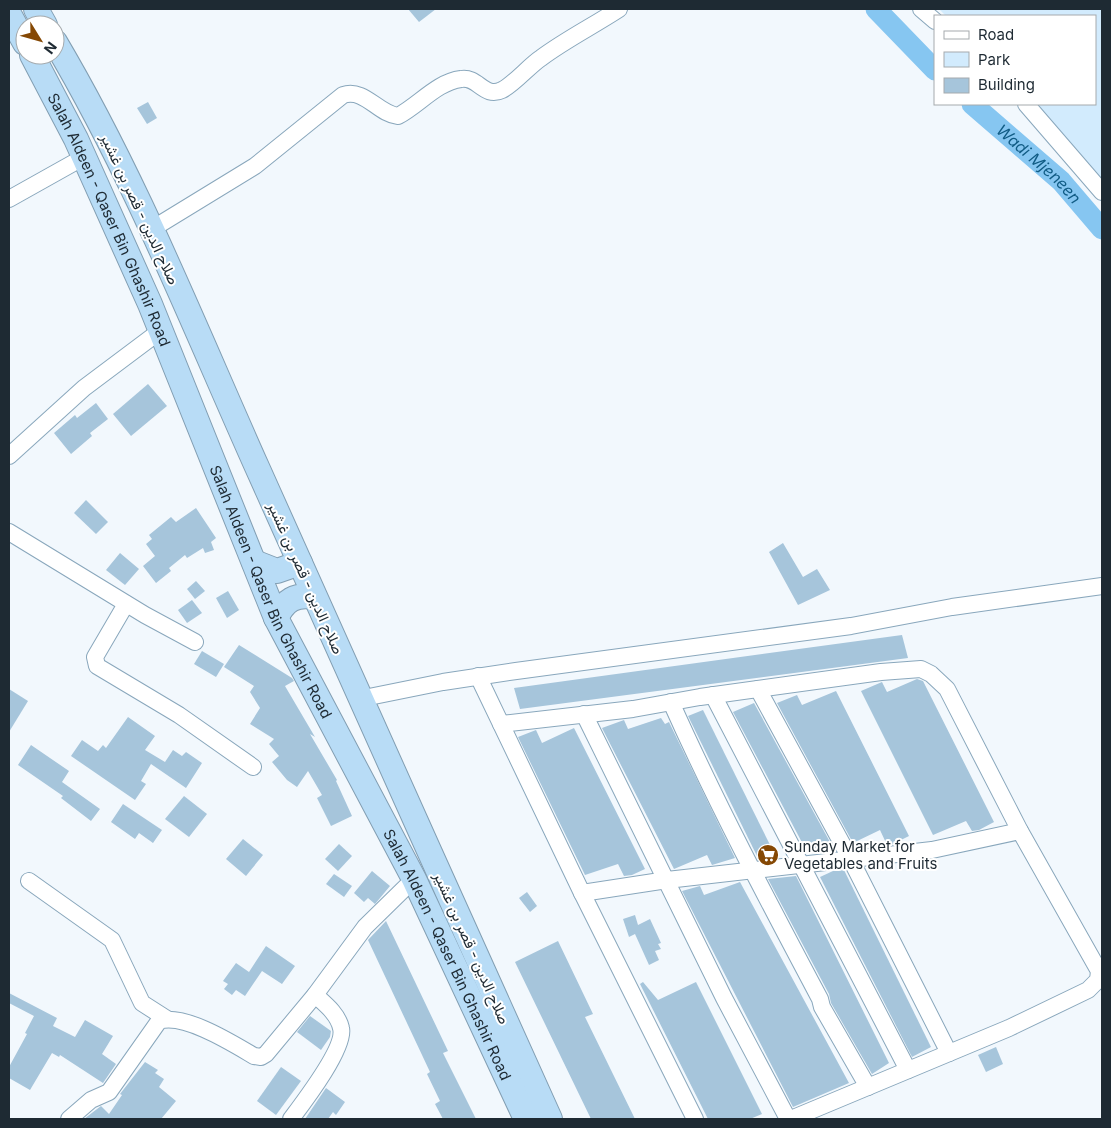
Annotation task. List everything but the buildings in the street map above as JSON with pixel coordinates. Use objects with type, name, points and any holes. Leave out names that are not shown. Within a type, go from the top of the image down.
[{"type":"highway","name":"صلاح الدين - قصر بن غشير","points":[[65,60],[95,115],[152,230],[359,699],[550,1119]]},
{"type":"highway","name":"Salah Aldeen - Qaser Bin Ghashir Road","points":[[37,65],[84,157],[150,304],[276,618],[414,878],[526,1119]]},
{"type":"highway","points":[[254,562],[277,571],[300,563]]},
{"type":"highway","points":[[276,618],[281,608],[296,596],[314,597]]},
{"type":"street","points":[[152,230],[254,166],[344,95],[349,93],[359,95],[389,114],[398,116],[444,85],[463,78],[469,79],[488,92],[494,93],[510,85],[542,57],[619,9]]},
{"type":"street","points":[[922,9],[934,19]]},
{"type":"street","points":[[1027,105],[1102,192]]},
{"type":"street","points":[[9,199],[84,157]]},
{"type":"street","points":[[9,456],[84,388],[160,331]]},
{"type":"street","points":[[9,532],[126,604],[195,642]]},
{"type":"street","points":[[359,699],[478,676],[852,626],[952,607],[1102,586]]},
{"type":"street","points":[[126,604],[95,656],[97,666],[179,715],[253,767]]},
{"type":"street","points":[[501,724],[881,672],[921,669],[931,674],[947,689],[1020,831],[1099,971],[1098,980],[1088,990],[1009,1028],[868,1088],[789,1119],[724,998],[584,714]]},
{"type":"street","points":[[478,676],[582,893],[695,1119]]},
{"type":"street","points":[[758,689],[851,860],[949,1053]]},
{"type":"street","points":[[713,695],[908,1070]]},
{"type":"street","points":[[672,702],[706,779],[716,794],[752,870],[820,999],[822,1007],[868,1088]]},
{"type":"street","points":[[582,893],[667,880],[932,850],[1020,831]]},
{"type":"street","points":[[29,881],[112,940],[142,1002],[166,1019],[191,1024],[254,1056],[261,1057],[272,1050],[364,927],[414,878]]},
{"type":"street","points":[[291,1119],[315,1087],[341,1040],[342,1030],[339,1020],[315,995]]},
{"type":"street","points":[[69,1119],[91,1100],[109,1092],[152,1028],[159,1021],[166,1019]]},
{"type":"green space","points":[[939,9],[1102,9],[1102,182],[1029,105],[1096,105],[1096,15],[945,15]]},
{"type":"waterway","name":"Wadi Mjeneen","points":[[876,9],[934,69]]},
{"type":"waterway","name":"Wadi Mjeneen","points":[[973,105],[1061,181],[1102,229]]},
{"type":"place","name":"Sunday Market for Vegetables and Fruits","points":[[768,855]]}]
